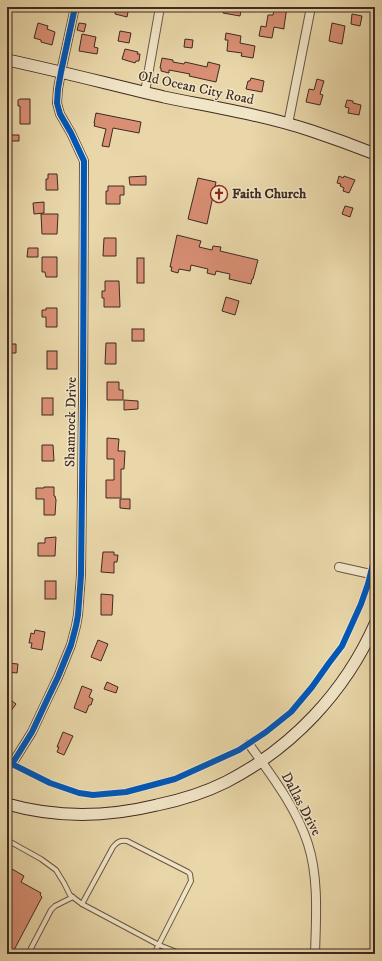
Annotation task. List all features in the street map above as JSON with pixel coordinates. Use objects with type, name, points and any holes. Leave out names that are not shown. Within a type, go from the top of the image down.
[{"type":"main road","name":"Old Ocean City Road","points":[[7,60],[288,124],[313,131],[375,154]]},
{"type":"main road","points":[[7,804],[43,812],[77,814],[115,813],[137,810],[176,801],[209,789],[236,776],[279,748],[306,724],[323,706],[345,679],[363,649],[375,624]]},
{"type":"street","name":"Shamrock Drive","points":[[12,764],[32,732],[58,677],[71,645],[78,615],[81,575],[85,179],[84,161],[60,114],[57,103],[61,72],[75,7]]},
{"type":"street","points":[[145,92],[160,7]]},
{"type":"street","points":[[288,124],[311,7]]},
{"type":"street","points":[[339,567],[375,575]]},
{"type":"street","name":"Dallas Drive","points":[[249,744],[261,760],[294,813],[308,845],[314,874],[315,954]]},
{"type":"lane","points":[[7,840],[41,859],[56,870],[70,895],[82,904],[159,945],[182,954]]},
{"type":"lane","points":[[82,904],[113,847],[117,842],[122,840],[127,841],[188,872],[190,874],[191,881],[154,954]]},
{"type":"lane","points":[[28,954],[51,910],[55,906],[73,897]]},
{"type":"building","points":[[116,7],[129,7],[127,17],[115,14]]},
{"type":"building","points":[[224,7],[241,10],[240,16],[223,13]]},
{"type":"building","points":[[275,7],[287,7],[284,29],[274,27],[272,38],[259,36],[261,26],[266,27],[268,15],[273,15]]},
{"type":"building","points":[[352,14],[362,16],[360,26],[351,24]]},
{"type":"building","points":[[38,23],[48,26],[47,29],[55,32],[52,45],[34,38]]},
{"type":"building","points":[[79,23],[86,24],[84,32],[77,30]]},
{"type":"building","points":[[332,23],[345,26],[342,44],[329,41]]},
{"type":"building","points":[[120,31],[131,33],[129,43],[118,41]]},
{"type":"building","points":[[226,33],[241,36],[240,43],[255,46],[253,58],[241,56],[242,53],[227,51],[228,40],[225,40]]},
{"type":"building","points":[[82,34],[96,37],[94,47],[98,48],[97,54],[79,51]]},
{"type":"building","points":[[185,39],[193,40],[192,48],[184,47]]},
{"type":"building","points":[[125,49],[138,52],[137,54],[140,54],[139,61],[136,61],[135,63],[122,59]]},
{"type":"building","points":[[162,58],[173,60],[173,62],[184,64],[185,62],[207,67],[208,62],[220,65],[216,82],[189,76],[190,74],[169,70],[169,73],[161,71],[160,68]]},
{"type":"building","points":[[251,78],[264,81],[262,92],[246,89],[248,81],[250,81]]},
{"type":"building","points":[[317,79],[324,81],[320,94],[323,95],[320,105],[306,102],[309,89],[314,90]]},
{"type":"building","points":[[30,99],[30,124],[20,124],[20,106],[18,106],[18,100]]},
{"type":"building","points":[[347,100],[361,105],[359,115],[348,113],[349,108],[345,107]]},
{"type":"building","points":[[96,113],[141,122],[139,133],[113,128],[109,147],[102,146],[106,129],[94,126]]},
{"type":"building","points":[[10,135],[19,135],[19,141],[9,141]]},
{"type":"building","points":[[48,174],[57,174],[58,190],[46,190],[46,179],[48,179]]},
{"type":"building","points":[[146,176],[146,185],[130,185],[129,177]]},
{"type":"building","points":[[339,176],[343,178],[344,176],[355,180],[349,193],[343,191],[344,188],[340,186],[341,184],[337,183]]},
{"type":"building","points":[[198,178],[216,182],[207,224],[188,219]]},
{"type":"building","points":[[108,186],[124,186],[124,195],[120,195],[120,204],[106,204],[106,191],[108,191]]},
{"type":"building","points":[[44,202],[44,213],[34,214],[33,203]]},
{"type":"building","points":[[345,206],[353,208],[350,217],[342,214]]},
{"type":"building","points":[[41,214],[58,214],[57,234],[42,234]]},
{"type":"building","points":[[177,235],[201,241],[199,247],[212,250],[213,246],[221,247],[220,251],[258,260],[251,284],[229,279],[230,274],[216,271],[215,275],[207,273],[208,269],[191,265],[190,271],[179,269],[178,273],[171,271],[172,267],[170,267]]},
{"type":"building","points":[[104,238],[116,238],[116,256],[103,256]]},
{"type":"building","points":[[28,248],[38,248],[38,257],[27,257]]},
{"type":"building","points":[[42,257],[57,257],[57,277],[46,277],[45,272],[42,272]]},
{"type":"building","points":[[137,258],[144,258],[144,283],[137,283]]},
{"type":"building","points":[[105,281],[119,281],[120,307],[104,307],[102,291],[105,291]]},
{"type":"building","points":[[226,297],[239,301],[235,315],[222,311]]},
{"type":"building","points":[[46,308],[57,308],[57,327],[46,327],[46,317],[42,317],[42,310],[46,310]]},
{"type":"building","points":[[132,329],[144,329],[144,341],[132,341]]},
{"type":"building","points":[[106,343],[116,343],[116,364],[105,364]]},
{"type":"building","points":[[9,344],[16,344],[16,353],[8,353]]},
{"type":"building","points":[[47,351],[57,351],[57,369],[47,369]]},
{"type":"building","points":[[107,382],[119,382],[119,390],[123,390],[123,400],[107,400]]},
{"type":"building","points":[[42,398],[53,398],[53,415],[42,415]]},
{"type":"building","points":[[124,400],[138,401],[138,409],[124,410]]},
{"type":"building","points":[[107,438],[119,439],[118,451],[125,451],[124,469],[121,469],[121,498],[106,498],[106,480],[114,480],[114,459],[107,459]]},
{"type":"building","points":[[42,445],[53,445],[54,461],[42,461]]},
{"type":"building","points":[[54,487],[54,496],[56,500],[55,515],[44,515],[44,499],[36,499],[36,488]]},
{"type":"building","points":[[120,499],[130,499],[130,509],[120,508]]},
{"type":"building","points":[[56,537],[55,556],[38,556],[38,543],[45,543],[45,538]]},
{"type":"building","points":[[103,552],[114,552],[114,555],[118,555],[117,562],[114,562],[114,573],[101,572]]},
{"type":"building","points":[[45,581],[56,581],[56,599],[45,599]]},
{"type":"building","points":[[101,594],[113,595],[112,615],[101,615]]},
{"type":"building","points":[[35,630],[45,632],[42,650],[31,648],[32,643],[29,643],[31,633],[34,634]]},
{"type":"building","points":[[98,640],[108,644],[101,661],[91,657]]},
{"type":"building","points":[[7,663],[18,664],[17,673],[7,672]]},
{"type":"building","points":[[107,682],[118,687],[116,693],[104,689]]},
{"type":"building","points":[[82,686],[92,690],[89,697],[93,699],[86,713],[74,708]]},
{"type":"building","points":[[7,697],[16,704],[7,716]]},
{"type":"building","points":[[63,732],[73,736],[64,755],[57,752],[59,747],[57,747]]},
{"type":"building","points":[[7,866],[24,876],[21,882],[41,893],[40,895],[42,897],[14,950],[7,947]]},
{"type":"cycle path","points":[[75,7],[61,72],[57,103],[60,114],[84,161],[81,575],[78,615],[71,645],[58,677],[32,732],[12,764],[50,783],[79,793],[93,795],[126,792],[175,779],[239,750],[266,732],[291,712],[312,687],[342,646],[361,604],[375,556]]},
{"type":"cycle path","points":[[375,361],[373,378],[375,429]]},
{"type":"place","name":"Faith Church","points":[[219,194]]}]
